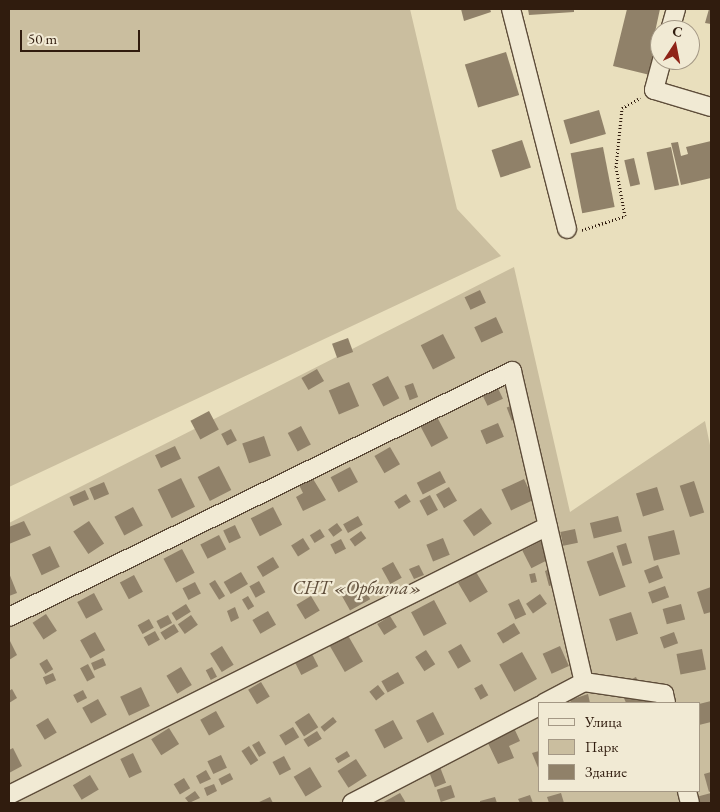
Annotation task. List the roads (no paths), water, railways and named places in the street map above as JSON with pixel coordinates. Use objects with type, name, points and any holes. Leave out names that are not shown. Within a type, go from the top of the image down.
[{"type":"street","points":[[511,9],[567,229]]},
{"type":"street","points":[[659,70],[654,90],[711,107]]},
{"type":"street","points":[[9,617],[512,371],[584,682]]},
{"type":"street","points":[[9,795],[548,526]]},
{"type":"street","points":[[546,702],[584,682],[664,694],[666,702]]},
{"type":"street","points":[[352,803],[538,707]]},
{"type":"park label","name":"СНТ «Орбита»","points":[[357,588]]}]
